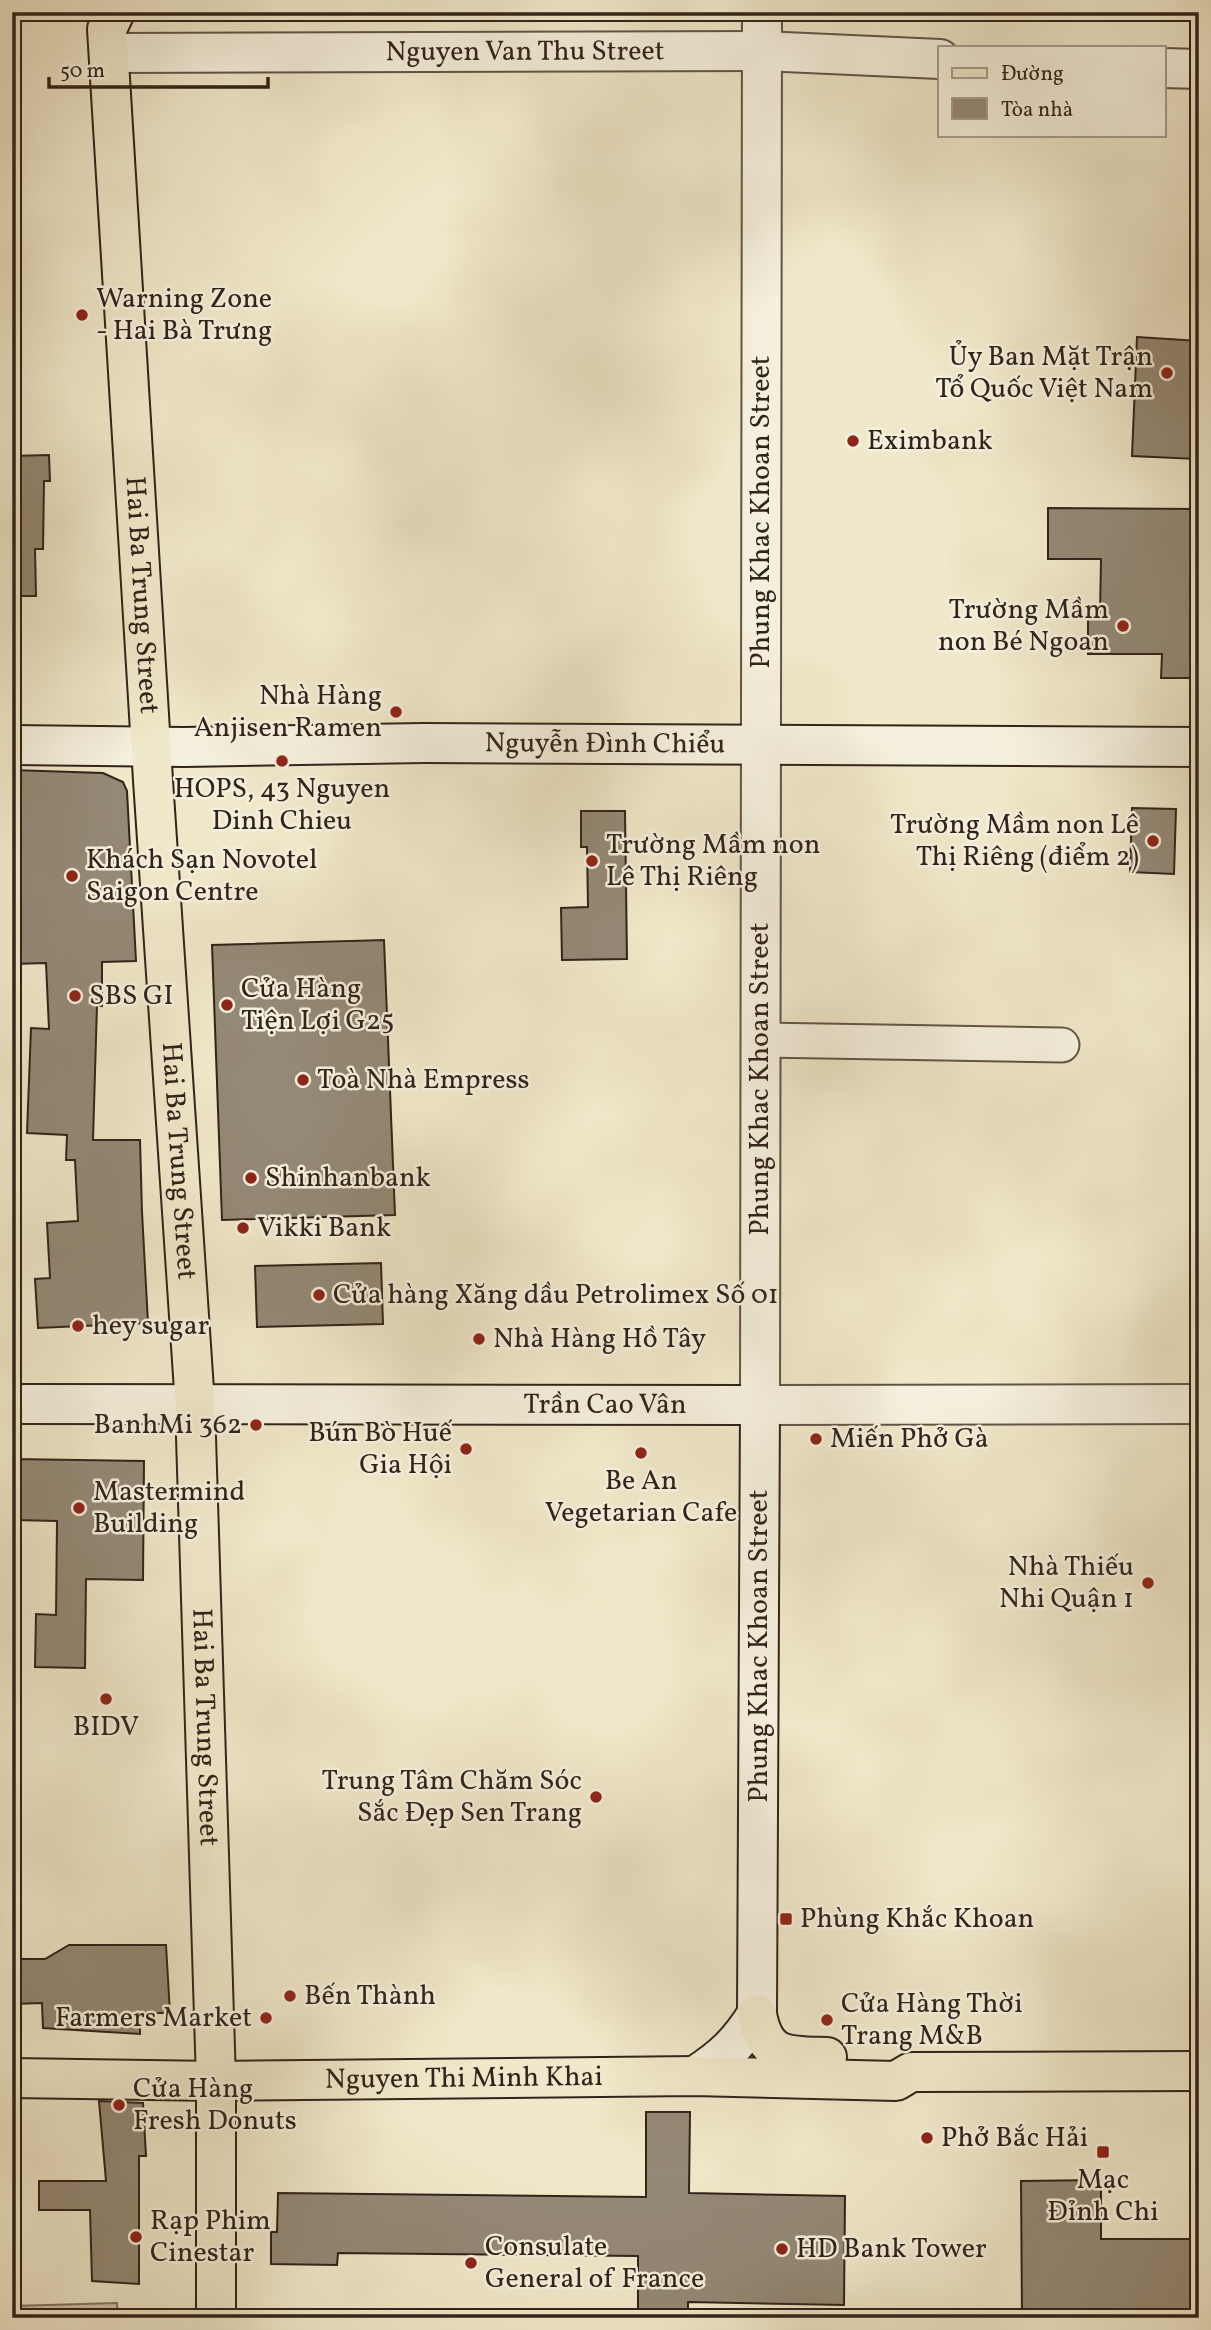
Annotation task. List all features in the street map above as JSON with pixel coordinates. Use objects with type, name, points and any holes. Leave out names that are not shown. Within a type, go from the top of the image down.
[{"type":"main road","name":"Hai Ba Trung Street","points":[[106,27],[195,1405],[216,2081],[216,2318]]},
{"type":"main road","name":"Nguyen Thi Minh Khai","points":[[757,2014],[760,2030],[769,2045],[784,2055],[897,2058],[911,2072]]},
{"type":"main road","name":"Nguyen Thi Minh Khai","points":[[12,2078],[216,2081],[695,2076],[896,2081],[911,2072],[1199,2071]]},
{"type":"street","name":"Phung Khac Khoan Street","points":[[757,2014],[762,12]]},
{"type":"street","name":"Nguyen Van Thu Street","points":[[106,27],[938,58]]},
{"type":"street","points":[[1166,68],[1199,69]]},
{"type":"street","name":"Nguyễn Đình Chiểu","points":[[12,745],[151,747],[424,743],[1199,747]]},
{"type":"street","points":[[761,1040],[1062,1045]]},
{"type":"street","name":"Trần Cao Vân","points":[[12,1404],[1199,1405]]},
{"type":"street","points":[[695,2076],[730,2051],[757,2014]]},
{"type":"shaded area","points":[[12,2075],[18,2075],[19,2302],[12,2302]]},
{"type":"shaded area","points":[[117,2303],[118,2318],[12,2318],[12,2306]]},
{"type":"shaded area","points":[[396,2310],[396,2318],[248,2316]]},
{"type":"building","name":"Ủy Ban Mặt Trận Tổ Quốc Việt Nam","points":[[1137,337],[1199,341],[1197,459],[1132,456]]},
{"type":"building","points":[[49,455],[50,481],[44,481],[43,549],[35,549],[36,596],[12,596],[12,456]]},
{"type":"building","name":"Trường Mầm non Bé Ngoan","points":[[1048,508],[1199,509],[1199,678],[1161,678],[1162,654],[1088,654],[1088,615],[1100,615],[1101,559],[1048,559]]},
{"type":"building","points":[[12,770],[103,773],[123,782],[127,791],[136,961],[102,962],[102,1006],[97,1005],[93,1140],[140,1140],[148,1323],[38,1328],[35,1279],[50,1278],[47,1223],[78,1221],[75,1160],[66,1160],[67,1135],[27,1133],[31,1028],[49,1029],[46,963],[12,964]]},
{"type":"building","name":"Trường Mầm non Lê Thị Riêng (điểm 2)","points":[[1132,808],[1176,809],[1174,874],[1130,872]]},
{"type":"building","points":[[581,811],[625,811],[627,959],[562,960],[561,908],[588,907],[587,847],[581,847]]},
{"type":"building","name":"Toà Nhà Empress","points":[[384,940],[395,1215],[222,1220],[212,945]]},
{"type":"building","name":"Cửa hàng Xăng dầu Petrolimex Số 01","points":[[381,1263],[383,1324],[257,1327],[255,1266]]},
{"type":"building","name":"Mastermind Building","points":[[12,1459],[144,1461],[143,1580],[86,1579],[85,1668],[35,1667],[36,1614],[56,1615],[57,1521],[14,1520]]},
{"type":"building","points":[[69,1945],[166,1945],[170,2013],[140,2013],[140,2034],[43,2028],[42,2003],[12,2004],[12,1959],[45,1959]]},
{"type":"building","points":[[99,2101],[143,2103],[146,2156],[139,2156],[139,2284],[92,2281],[90,2210],[39,2210],[39,2181],[106,2181]]},
{"type":"building","points":[[646,2112],[690,2112],[689,2193],[845,2196],[844,2305],[688,2302],[688,2318],[638,2318],[638,2256],[338,2253],[337,2265],[271,2264],[271,2232],[277,2232],[278,2193],[646,2197]]},
{"type":"building","points":[[1101,2180],[1101,2239],[1199,2239],[1199,2315],[1022,2318],[1021,2181]]},
{"type":"place","name":"Warning Zone - Hai Bà Trưng","points":[[82,315]]},
{"type":"place","name":"Ủy Ban Mặt Trận Tổ Quốc Việt Nam","points":[[1167,373]]},
{"type":"place","name":"Eximbank","points":[[853,441]]},
{"type":"place","name":"Trường Mầm non Bé Ngoan","points":[[1123,626]]},
{"type":"place","name":"Nhà Hàng Anjisen Ramen","points":[[396,712]]},
{"type":"place","name":"HOPS, 43 Nguyen Dinh Chieu","points":[[282,761]]},
{"type":"place","name":"Trường Mầm non Lê Thị Riêng (điểm 2)","points":[[1153,841]]},
{"type":"place","name":"Trường Mầm non Lê Thị Riêng","points":[[592,861]]},
{"type":"place","name":"Khách Sạn Novotel Saigon Centre","points":[[72,876]]},
{"type":"place","name":"SBS GI","points":[[75,996]]},
{"type":"place","name":"Cửa Hàng Tiện Lợi G25","points":[[227,1005]]},
{"type":"place","name":"Toà Nhà Empress","points":[[303,1080]]},
{"type":"place","name":"Shinhanbank","points":[[251,1178]]},
{"type":"place","name":"Vikki Bank","points":[[243,1228]]},
{"type":"place","name":"Cửa hàng Xăng dầu Petrolimex Số 01","points":[[319,1295]]},
{"type":"place","name":"hey sugar","points":[[78,1326]]},
{"type":"place","name":"Nhà Hàng Hồ Tây","points":[[479,1339]]},
{"type":"place","name":"BanhMi 362","points":[[256,1425]]},
{"type":"place","name":"Miến Phở Gà","points":[[816,1439]]},
{"type":"place","name":"Bún Bò Huế Gia Hội","points":[[466,1449]]},
{"type":"place","name":"Be An Vegetarian Cafe","points":[[641,1453]]},
{"type":"place","name":"Mastermind Building","points":[[79,1508]]},
{"type":"place","name":"Nhà Thiếu Nhi Quận 1","points":[[1148,1583]]},
{"type":"place","name":"BIDV","points":[[106,1699]]},
{"type":"place","name":"Trung Tâm Chăm Sóc Sắc Đẹp Sen Trang","points":[[596,1797]]},
{"type":"place","name":"Phùng Khắc Khoan","points":[[786,1919]]},
{"type":"place","name":"Bến Thành","points":[[290,1996]]},
{"type":"place","name":"Farmers Market","points":[[266,2018]]},
{"type":"place","name":"Cửa Hàng Thời Trang M&B","points":[[827,2020]]},
{"type":"place","name":"Cửa Hàng Fresh Donuts","points":[[119,2105]]},
{"type":"place","name":"Phở Bắc Hải","points":[[927,2138]]},
{"type":"place","name":"Mạc Đỉnh Chi","points":[[1103,2152]]},
{"type":"place","name":"Rạp Phim Cinestar","points":[[136,2237]]},
{"type":"place","name":"HD Bank Tower","points":[[782,2249]]},
{"type":"place","name":"Consulate General of France","points":[[471,2263]]}]
